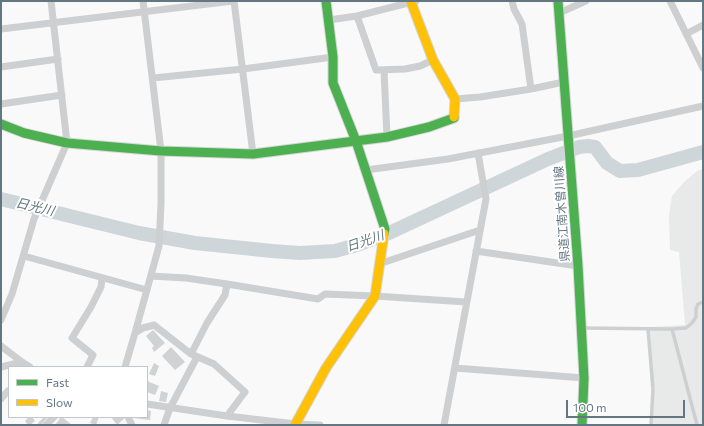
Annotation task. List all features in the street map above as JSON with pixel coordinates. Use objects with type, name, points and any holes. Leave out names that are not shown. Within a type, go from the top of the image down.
[{"type":"street","points":[[1,320],[12,294],[34,220],[67,143],[51,1]]},
{"type":"street","points":[[124,366],[159,246],[162,204],[161,151],[143,1]]},
{"type":"street","points":[[1,29],[234,1],[253,154]]},
{"type":"street","points":[[295,424],[326,368],[375,296],[385,229],[356,141],[333,83],[333,57],[326,1]]},
{"type":"street","points":[[512,1],[514,9],[522,24],[531,89]]},
{"type":"street","name":"県道江南木曽川線","points":[[558,1],[578,266],[584,378],[582,425]]},
{"type":"street","points":[[559,14],[586,1]]},
{"type":"street","points":[[670,1],[703,68]]},
{"type":"street","points":[[1,124],[24,133],[67,143],[161,151],[253,154],[387,137],[429,127],[454,118],[454,99],[433,60],[414,2],[399,3],[357,16],[329,20]]},
{"type":"street","points":[[357,16],[376,70],[405,69],[420,66],[433,60]]},
{"type":"street","points":[[686,34],[703,25]]},
{"type":"street","points":[[153,78],[243,69],[333,57]]},
{"type":"street","points":[[1,67],[58,59]]},
{"type":"street","points":[[384,70],[387,137]]},
{"type":"street","points":[[454,99],[480,97],[564,82]]},
{"type":"street","points":[[1,104],[62,95]]},
{"type":"street","points":[[366,170],[448,159],[568,136],[703,106]]},
{"type":"street","points":[[444,425],[486,199],[478,153]]},
{"type":"street","points":[[379,264],[480,230]]},
{"type":"street","points":[[476,251],[578,266]]},
{"type":"street","points":[[24,256],[102,279],[147,290]]},
{"type":"street","points":[[151,276],[186,278],[318,299],[325,294],[466,302]]},
{"type":"street","points":[[87,366],[93,354],[72,338],[91,307],[101,287],[102,279]]},
{"type":"street","points":[[164,425],[207,323],[225,295],[228,284]]},
{"type":"street","points":[[135,333],[143,328],[154,325],[194,355],[214,364],[245,392],[227,416]]},
{"type":"street","points":[[1,346],[28,366]]},
{"type":"street","points":[[1,367],[22,362]]},
{"type":"street","points":[[455,368],[584,378]]},
{"type":"street","points":[[148,404],[227,416],[295,424],[320,425]]},
{"type":"lane","points":[[581,328],[672,330],[686,328],[692,324],[696,317],[696,309],[698,304],[703,302]]},
{"type":"lane","points":[[648,329],[653,389],[651,425]]},
{"type":"lane","points":[[672,330],[697,425]]},
{"type":"shaded area","points":[[703,169],[703,425],[652,425],[652,405],[655,387],[650,380],[652,370],[650,327],[685,325],[679,252],[670,250],[669,215],[672,196],[684,182],[697,171]]},
{"type":"building","points":[[153,330],[165,343],[154,352],[152,348],[154,346],[146,336]]},
{"type":"building","points":[[171,347],[185,362],[175,370],[162,356]]},
{"type":"building","points":[[154,363],[159,366],[155,376],[149,374]]},
{"type":"building","points":[[148,381],[159,386],[155,395],[148,392]]},
{"type":"building","points":[[7,387],[8,388],[8,396],[3,402],[1,401],[1,393]]},
{"type":"building","points":[[161,391],[168,393],[166,402],[159,401]]},
{"type":"building","points":[[148,410],[151,411],[150,420],[133,418],[148,418]]},
{"type":"building","points":[[28,418],[33,418],[35,421],[28,425],[25,421]]},
{"type":"building","points":[[43,418],[47,418],[41,425],[38,425]]},
{"type":"building","points":[[60,418],[63,418],[72,425],[55,425]]},
{"type":"building","points":[[92,418],[99,418],[96,425],[90,423]]},
{"type":"building","points":[[112,418],[125,418],[117,425]]},
{"type":"waterway","name":"日光川","points":[[1,199],[139,233],[195,243],[300,253],[335,251],[360,244],[389,233],[548,159],[579,147],[595,147],[607,163],[620,171],[638,170],[703,152]]},
{"type":"traffic: fast","points":[[326,1],[333,57],[333,83],[356,141],[385,229],[384,234]]},
{"type":"traffic: fast","points":[[558,1],[578,266],[584,378],[582,425]]},
{"type":"traffic: fast","points":[[1,124],[24,133],[67,143],[161,151],[253,154],[387,137],[429,127],[454,117]]},
{"type":"traffic: slow","points":[[411,2],[433,60],[455,99],[454,117]]},
{"type":"traffic: slow","points":[[295,425],[326,368],[375,296],[384,234]]}]
